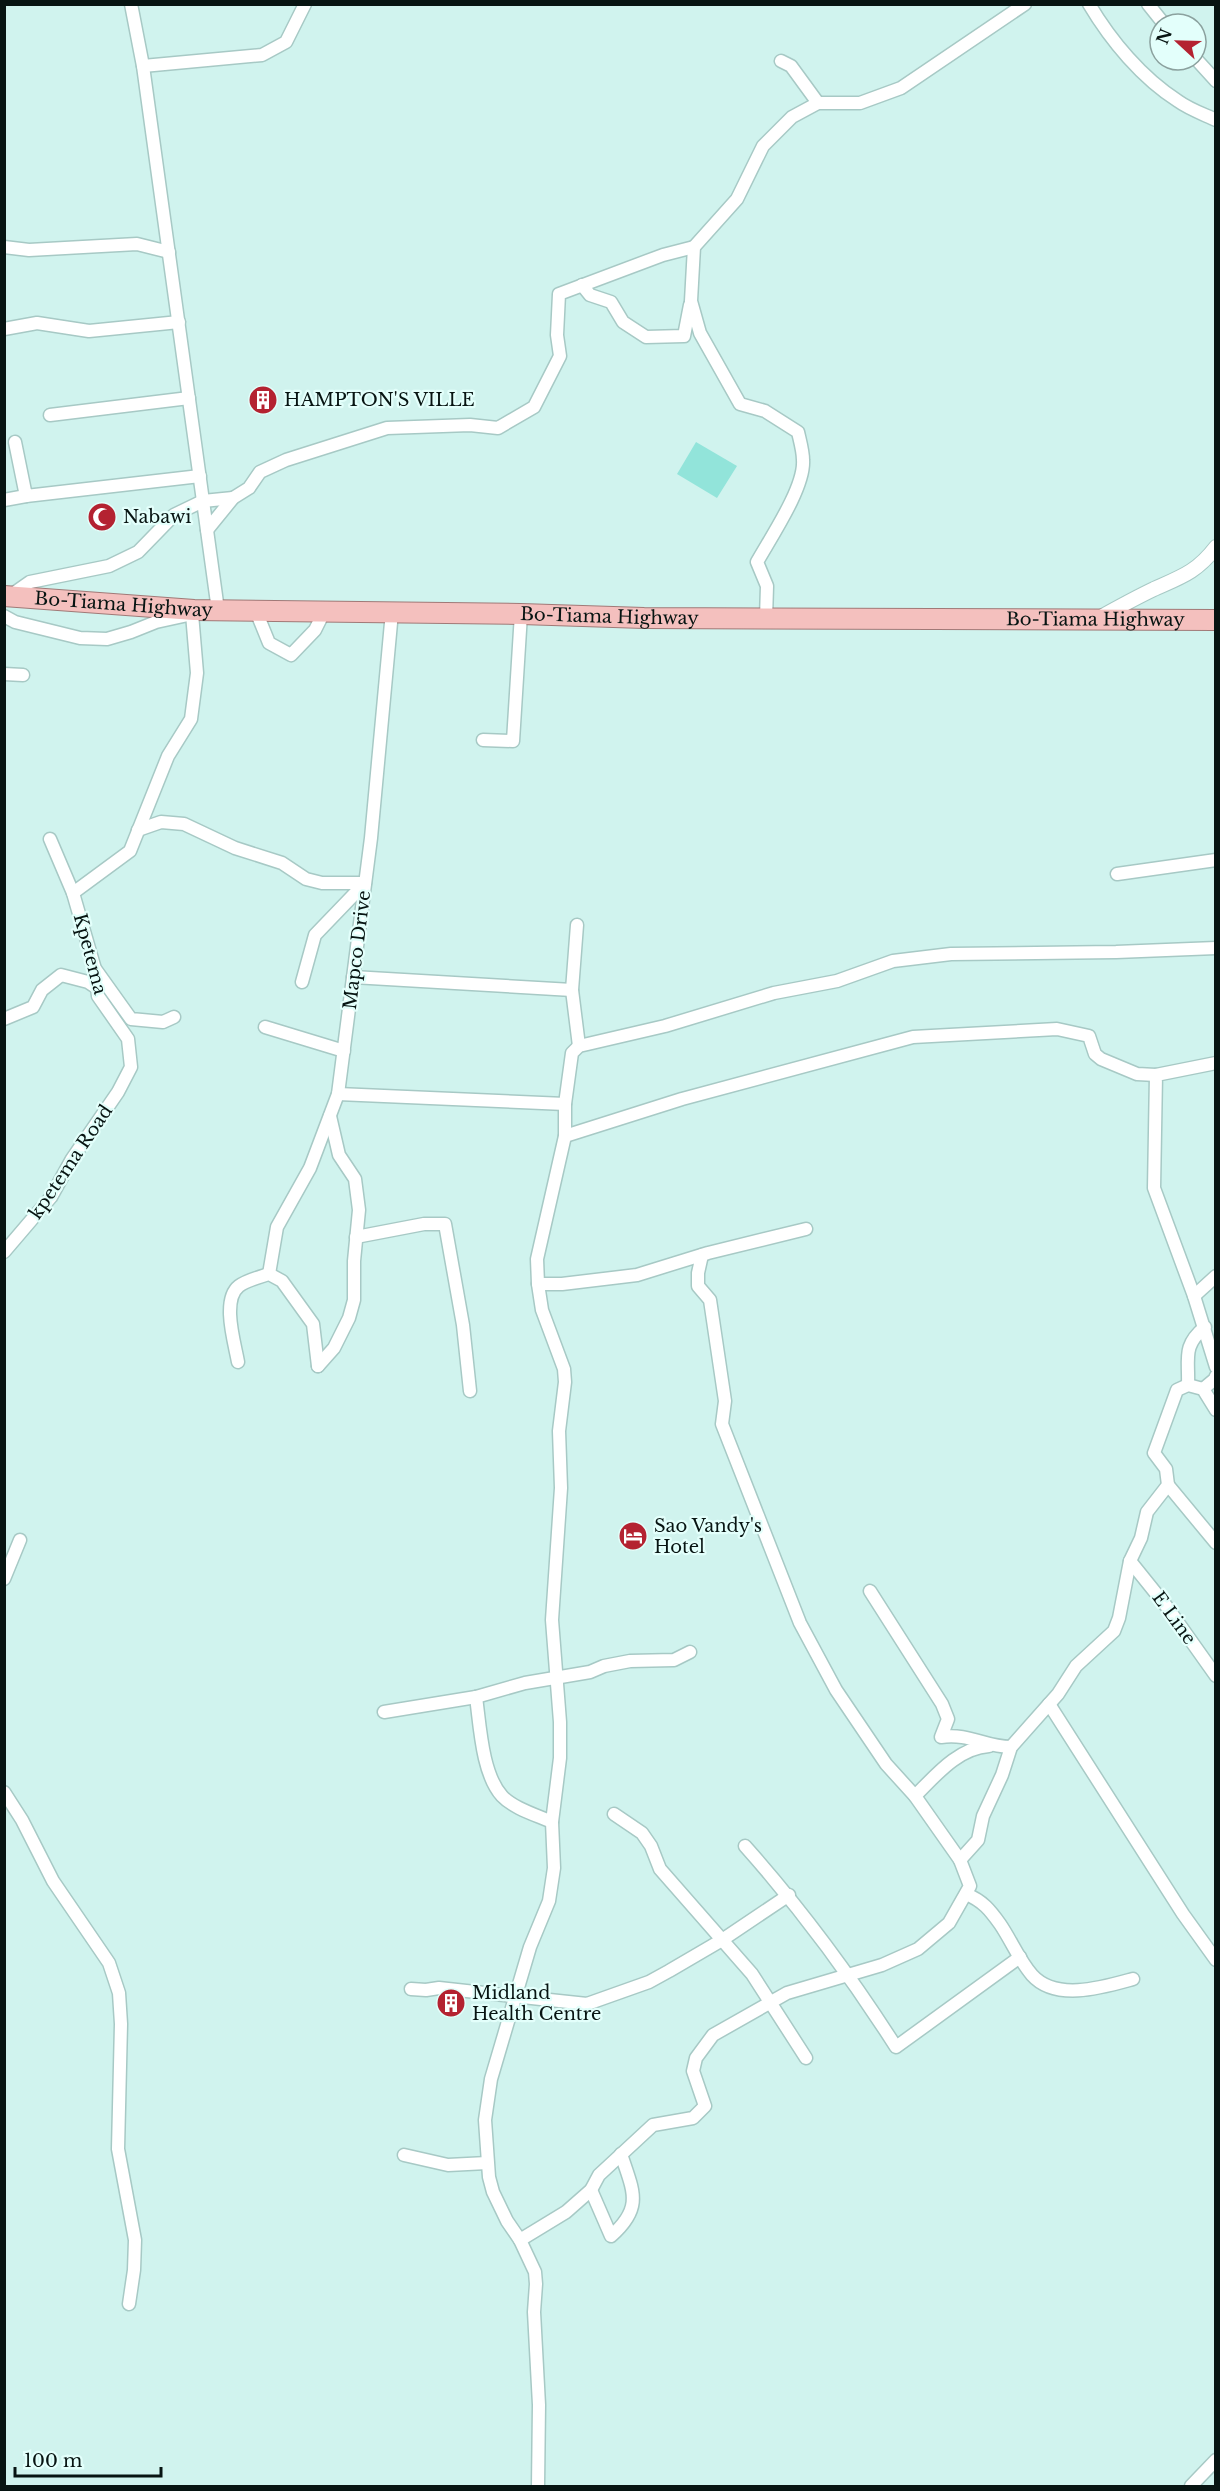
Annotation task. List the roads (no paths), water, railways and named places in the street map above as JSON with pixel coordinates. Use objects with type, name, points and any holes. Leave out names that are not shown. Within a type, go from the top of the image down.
[{"type":"highway","name":"Bo-Tiama Highway","points":[[7,596],[193,612],[218,610],[392,612],[644,618],[1215,620]]},
{"type":"street","points":[[131,4],[143,66],[218,610]]},
{"type":"street","points":[[143,66],[262,55],[286,42],[305,4]]},
{"type":"street","points":[[207,530],[233,498],[249,488],[261,472],[286,460],[387,428],[470,426],[498,428],[534,407],[560,356],[557,335],[559,294],[663,255],[694,247],[737,199],[763,146],[792,117],[818,103],[860,103],[901,88],[1025,4]]},
{"type":"street","points":[[1089,4],[1146,78],[1179,102],[1215,120]]},
{"type":"street","points":[[781,61],[791,66],[818,103]]},
{"type":"street","points":[[4,247],[29,250],[137,244],[169,252]]},
{"type":"street","points":[[582,285],[590,295],[611,302],[623,322],[646,338],[684,336],[691,301],[694,247]]},
{"type":"street","points":[[691,301],[700,333],[740,404],[765,411],[798,432],[804,462],[794,499],[757,562],[767,586],[766,618]]},
{"type":"street","points":[[4,329],[37,323],[89,331],[178,322]]},
{"type":"street","points":[[50,415],[189,398]]},
{"type":"street","points":[[15,442],[26,496]]},
{"type":"street","points":[[4,500],[200,476]]},
{"type":"street","points":[[7,596],[30,582],[109,566],[138,552],[174,515],[203,501],[233,498]]},
{"type":"street","points":[[1097,619],[1187,575],[1205,561],[1215,547]]},
{"type":"street","points":[[256,611],[268,643],[291,655],[315,630],[324,612]]},
{"type":"street","points":[[4,616],[15,622],[80,638],[106,639],[193,612],[197,673],[190,720],[168,756],[130,851],[73,893]]},
{"type":"street","name":"Mapco Drive","points":[[269,1274],[277,1227],[309,1168],[338,1094],[365,883],[392,612]]},
{"type":"street","points":[[483,740],[513,741],[521,614]]},
{"type":"street","points":[[4,674],[23,675]]},
{"type":"street","points":[[138,830],[160,822],[184,824],[236,848],[282,863],[306,879],[322,883],[365,883]]},
{"type":"street","name":"Kpetema","points":[[50,839],[73,893],[95,969],[98,996],[128,1039],[131,1067]]},
{"type":"street","points":[[1117,874],[1215,860]]},
{"type":"street","points":[[302,982],[315,934],[365,883]]},
{"type":"street","points":[[577,925],[572,990],[579,1046]]},
{"type":"street","points":[[538,2487],[539,2405],[534,2312],[535,2272],[493,2192],[485,2120],[487,2100],[530,1947],[549,1901],[554,1862],[552,1822],[560,1758],[560,1722],[552,1620],[561,1488],[559,1431],[565,1382],[564,1369],[542,1310],[537,1259],[565,1136],[565,1104],[572,1053],[579,1046],[665,1026],[774,993],[837,981],[893,961],[951,954],[1215,948]]},
{"type":"street","points":[[95,969],[131,1019],[163,1022],[174,1017]]},
{"type":"street","points":[[4,1019],[33,1007],[42,990],[61,975],[88,982],[97,988]]},
{"type":"street","points":[[353,977],[572,990]]},
{"type":"street","points":[[265,1027],[344,1051]]},
{"type":"street","points":[[565,1136],[682,1099],[913,1037],[1057,1029],[1089,1036],[1095,1054],[1101,1059],[1137,1074],[1156,1075],[1215,1063]]},
{"type":"street","name":"kpetema Road","points":[[4,1252],[51,1197],[72,1159],[118,1092],[131,1067]]},
{"type":"street","points":[[1156,1075],[1154,1188],[1205,1328],[1215,1367]]},
{"type":"street","points":[[338,1094],[565,1104]]},
{"type":"street","points":[[238,1362],[230,1317],[230,1298],[238,1286],[269,1274],[282,1281],[313,1324],[318,1366],[334,1348],[349,1318],[354,1300],[359,1210],[355,1179],[339,1155],[330,1116]]},
{"type":"street","points":[[356,1237],[424,1224],[445,1224],[463,1324],[470,1391]]},
{"type":"street","points":[[538,1284],[562,1284],[637,1275],[702,1255],[806,1229]]},
{"type":"street","points":[[520,2240],[566,2212],[591,2190],[599,2175],[653,2125],[693,2118],[705,2106],[693,2071],[696,2058],[713,2035],[787,1993],[809,1984],[900,1959],[918,1949],[949,1923],[970,1886],[960,1860],[915,1796],[885,1764],[836,1690],[800,1623],[722,1424],[725,1401],[710,1300],[698,1286],[702,1255]]},
{"type":"street","points":[[1194,1296],[1215,1276]]},
{"type":"street","points":[[1188,1384],[1187,1348],[1193,1337],[1205,1328]]},
{"type":"street","points":[[1203,1389],[1215,1380],[1215,1376]]},
{"type":"street","points":[[1215,1410],[1203,1389],[1188,1384],[1177,1390],[1154,1453],[1166,1469],[1168,1485],[1215,1544]]},
{"type":"street","points":[[960,1860],[978,1840],[983,1816],[1002,1775],[1011,1747],[1049,1704],[1076,1666],[1114,1631],[1119,1618],[1130,1561],[1142,1538],[1147,1512],[1168,1485]]},
{"type":"street","points":[[4,1579],[20,1540]]},
{"type":"street","name":"E Line","points":[[1130,1561],[1167,1607],[1215,1676]]},
{"type":"street","points":[[870,1591],[942,1704],[948,1719],[942,1737],[960,1735],[991,1746]]},
{"type":"street","points":[[384,1712],[476,1697],[525,1683],[556,1679],[630,1661],[674,1660],[690,1652]]},
{"type":"street","points":[[476,1697],[484,1755],[493,1785],[503,1798],[552,1822]]},
{"type":"street","points":[[1049,1704],[1183,1914],[1215,1960]]},
{"type":"street","points":[[915,1796],[953,1760],[965,1752],[977,1747],[1011,1747]]},
{"type":"street","points":[[4,1792],[22,1820],[53,1881],[109,1963],[119,1993],[121,2036],[118,2149],[135,2240],[134,2270],[129,2304]]},
{"type":"street","points":[[614,1814],[642,1833],[660,1869],[752,1974],[806,2058]]},
{"type":"street","points":[[744,1846],[789,1895],[849,1974],[896,2047],[1020,1957]]},
{"type":"street","points":[[966,1894],[985,1904],[1035,1978],[1053,1988],[1088,1989],[1133,1979]]},
{"type":"street","points":[[411,1989],[439,1988],[587,2004],[649,1982],[722,1940],[789,1895]]},
{"type":"street","points":[[591,2190],[610,2236],[627,2219],[634,2194],[621,2154]]},
{"type":"street","points":[[404,2155],[448,2165],[488,2163]]},
{"type":"street","points":[[1191,2487],[1215,2460]]},
{"type":"place","name":"HAMPTON'S VILLE","points":[[263,400]]},
{"type":"place","name":"Nabawi","points":[[102,517]]},
{"type":"place","name":"Sao Vandy's Hotel","points":[[633,1536]]},
{"type":"place","name":"Midland Health Centre","points":[[451,2003]]}]
